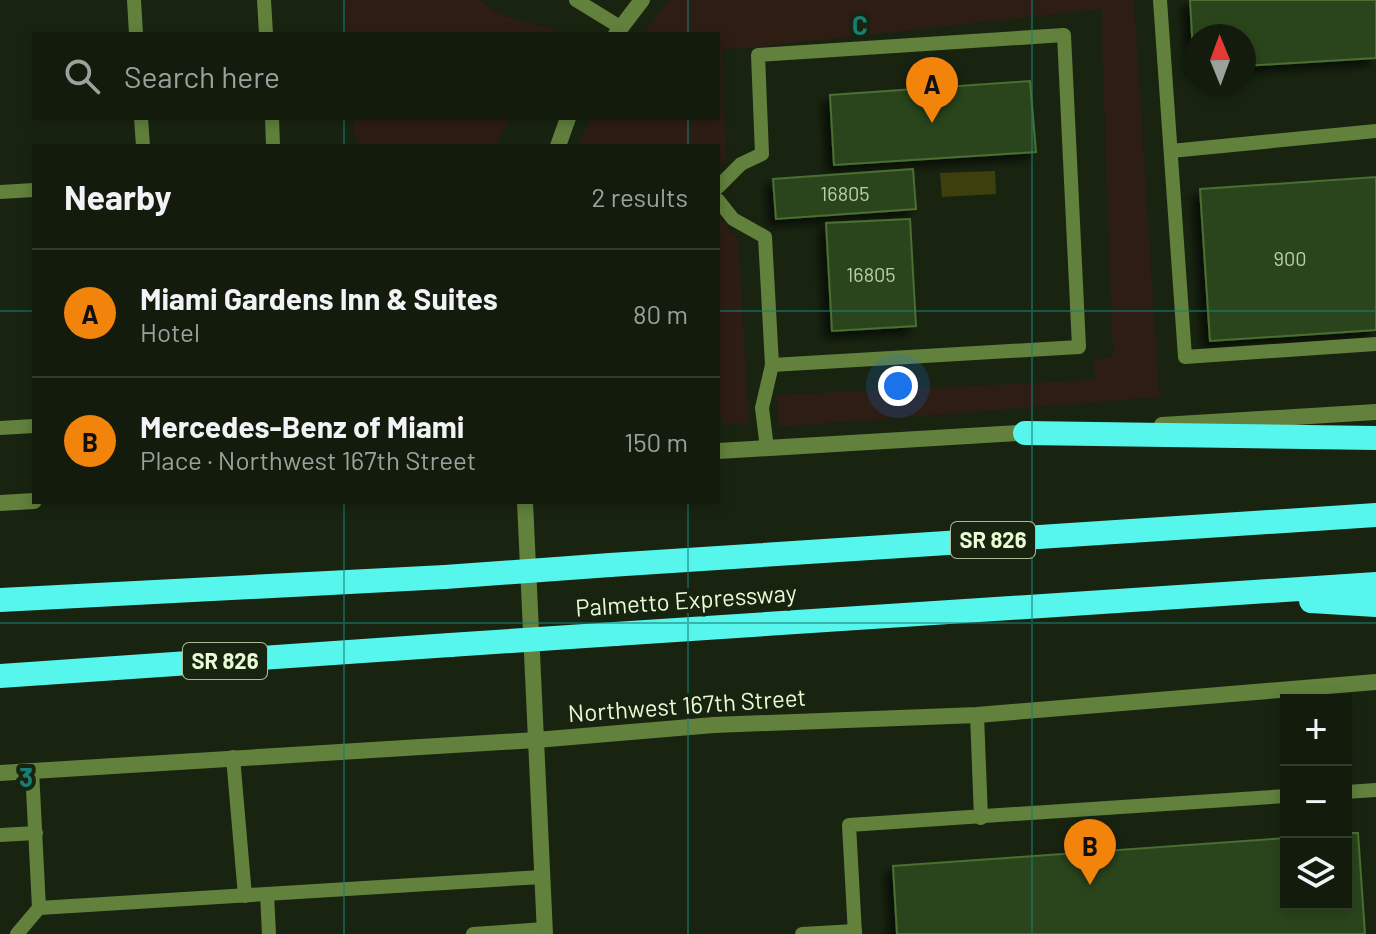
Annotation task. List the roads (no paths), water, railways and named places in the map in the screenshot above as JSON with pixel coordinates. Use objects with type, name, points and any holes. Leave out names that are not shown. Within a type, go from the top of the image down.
[{"type":"highway","points":[[1025,433],[1376,438]]},
{"type":"highway","name":"Palmetto Expressway","points":[[0,600],[445,577],[1376,515]]},
{"type":"highway","name":"Palmetto Expressway","points":[[0,676],[1376,584]]},
{"type":"highway","points":[[1212,594],[1376,605]]},
{"type":"street","points":[[618,30],[642,0]]},
{"type":"street","points":[[559,144],[567,120]]},
{"type":"street","points":[[720,451],[1376,412]]},
{"type":"street","points":[[0,503],[32,501]]},
{"type":"street","points":[[525,504],[545,932]]},
{"type":"street","name":"Northwest 167th Street","points":[[0,773],[536,740],[714,725],[977,715],[1376,682]]},
{"type":"lane","points":[[134,0],[136,32]]},
{"type":"lane","points":[[264,0],[266,32]]},
{"type":"lane","points":[[576,0],[618,30]]},
{"type":"lane","points":[[1160,0],[1185,357],[1376,344]]},
{"type":"lane","points":[[720,185],[741,164],[762,154],[758,55],[1064,35],[1079,347],[772,365]]},
{"type":"lane","points":[[141,120],[143,144]]},
{"type":"lane","points":[[272,120],[273,144]]},
{"type":"lane","points":[[1171,151],[1376,131]]},
{"type":"lane","points":[[0,192],[32,190]]},
{"type":"lane","points":[[720,203],[733,219],[765,237],[772,365],[762,408],[767,448]]},
{"type":"lane","points":[[0,428],[32,426]]},
{"type":"lane","points":[[977,715],[981,818]]},
{"type":"lane","points":[[233,757],[245,896]]},
{"type":"lane","points":[[17,934],[39,908],[32,770]]},
{"type":"lane","points":[[1352,792],[1376,790]]},
{"type":"lane","points":[[802,934],[855,932],[849,825],[1280,796]]},
{"type":"lane","points":[[0,835],[36,833]]},
{"type":"lane","points":[[39,908],[542,877]]},
{"type":"lane","points":[[267,894],[269,934]]},
{"type":"lane","points":[[473,934],[545,932]]},
{"type":"place","name":"Miami Gardens Inn & Suites","points":[[932,123]]},
{"type":"place","name":"Mercedes-Benz of Miami","points":[[1090,885]]}]
